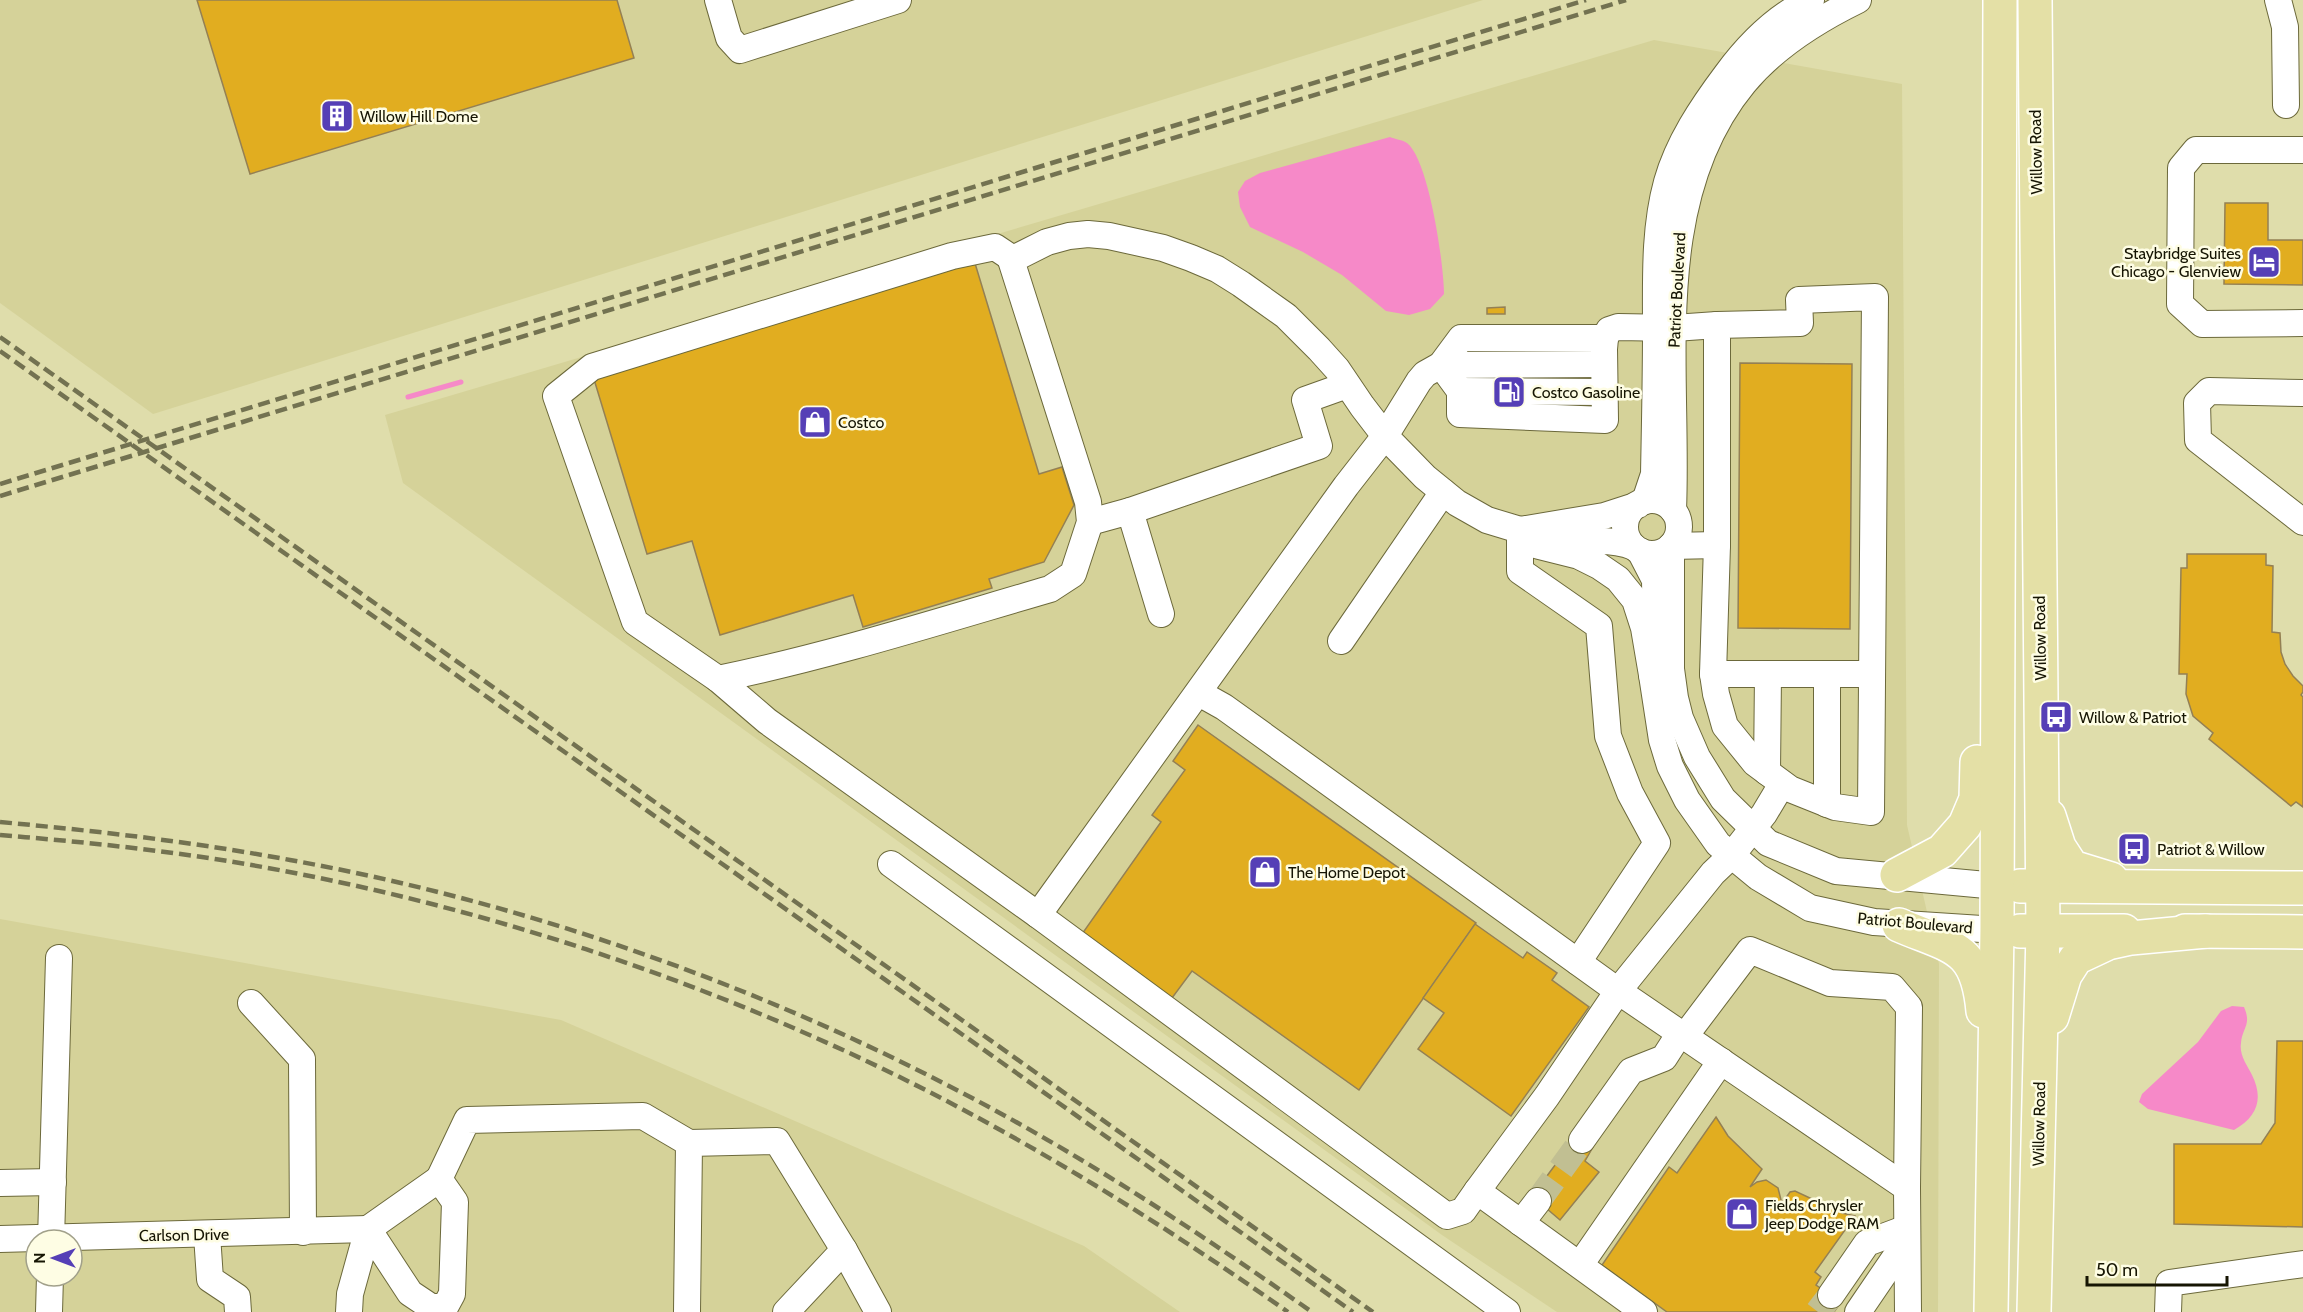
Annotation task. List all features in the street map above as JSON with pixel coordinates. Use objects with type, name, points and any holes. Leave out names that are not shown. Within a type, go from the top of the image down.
[{"type":"main road","name":"Willow Road","points":[[2034,6],[2043,886],[2034,1312]]},
{"type":"main road","points":[[1989,1312],[1997,930],[2000,12]]},
{"type":"main road","points":[[1897,875],[1942,851],[1965,825],[1976,799],[1977,658],[1998,605]]},
{"type":"main road","points":[[2042,775],[2051,827],[2059,847],[2072,867],[2143,888]]},
{"type":"main road","name":"Patriot Boulevard","points":[[1997,886],[2303,888]]},
{"type":"main road","points":[[1899,925],[1960,951],[1974,968],[1981,992],[1987,1064],[1984,1284],[1989,1312]]},
{"type":"main road","name":"Patriot Boulevard","points":[[1997,930],[2303,932]]},
{"type":"main road","points":[[2039,1312],[2049,1235],[2052,1012],[2065,975],[2076,958],[2108,943],[2131,938],[2206,931]]},
{"type":"street","points":[[718,0],[729,38],[740,50],[898,0]]},
{"type":"street","name":"Patriot Boulevard","points":[[1811,0],[1778,22],[1745,49],[1702,107],[1687,134],[1667,182],[1661,214],[1655,288],[1665,328],[1675,514],[1679,533],[1671,546],[1671,669],[1675,698],[1680,718],[1697,757],[1723,799],[1768,843],[1836,871],[1997,886]]},
{"type":"street","name":"Patriot Boulevard","points":[[1858,0],[1804,30],[1745,82],[1718,119],[1701,156],[1682,216],[1665,328],[1654,474],[1641,503],[1632,510],[1626,525],[1629,540],[1637,549],[1655,580],[1656,642],[1652,675],[1658,721],[1670,766],[1687,800],[1718,844],[1758,877],[1810,908],[1899,925],[1997,930]]},
{"type":"street","points":[[2278,0],[2285,27],[2286,105]]},
{"type":"street","points":[[2303,150],[2196,150],[2181,168],[2180,304],[2202,324],[2303,323]]},
{"type":"street","points":[[1013,259],[1047,242],[1088,234],[1138,242],[1191,258],[1233,279],[1286,316],[1337,369],[1384,436],[1425,477],[1457,503],[1487,520],[1520,530],[1539,546],[1579,556],[1618,579],[1635,600],[1644,628],[1652,675]]},
{"type":"street","points":[[1013,259],[995,247],[952,256],[591,367],[556,396],[635,622],[718,679],[777,727],[1448,1216],[1463,1211],[1547,1096],[1618,991],[1764,814],[1774,778],[1768,674]]},
{"type":"street","points":[[718,679],[859,645],[1050,589],[1073,574],[1090,522],[1088,502],[1011,260],[1013,259]]},
{"type":"street","points":[[1441,364],[1460,391],[1460,414],[1605,420],[1605,338],[1609,330],[1618,327],[1665,328],[1717,325],[1800,323],[1799,300],[1875,297],[1871,812],[1835,807],[1790,789],[1755,763],[1725,726],[1713,674],[1717,535],[1717,325]]},
{"type":"street","points":[[1038,915],[1384,436],[1425,374],[1441,364],[1461,338],[1605,338]]},
{"type":"street","points":[[1441,364],[1604,364]]},
{"type":"street","points":[[1090,522],[1131,511],[1319,446],[1305,400],[1347,385]]},
{"type":"street","points":[[2303,393],[2209,392],[2197,404],[2198,440],[2303,522]]},
{"type":"street","points":[[1341,641],[1443,492]]},
{"type":"street","points":[[1520,530],[1604,516],[1641,503],[1660,501],[1675,514],[1717,535]]},
{"type":"street","points":[[1131,511],[1161,614]]},
{"type":"street","points":[[1520,530],[1520,571],[1599,626],[1608,736],[1630,793],[1657,843],[1578,962]]},
{"type":"street","points":[[1539,546],[1603,540],[1622,542],[1656,554],[1671,546],[1717,535]]},
{"type":"street","points":[[1713,674],[1872,674]]},
{"type":"street","points":[[1827,674],[1827,804]]},
{"type":"street","points":[[1199,693],[1224,707],[1618,991],[1907,1188]]},
{"type":"street","points":[[891,864],[1507,1312]]},
{"type":"street","points":[[1582,1140],[1631,1071],[1664,1058],[1750,950],[1830,983],[1892,987],[1910,1007],[1907,1188],[1908,1312]]},
{"type":"street","points":[[51,1228],[59,958]]},
{"type":"street","points":[[251,1003],[302,1059],[303,1232]]},
{"type":"street","points":[[1580,1266],[1721,1061]]},
{"type":"street","points":[[349,1312],[350,1294],[368,1229],[439,1179],[467,1120],[643,1116],[689,1143],[777,1141],[844,1250],[878,1312]]},
{"type":"street","points":[[687,1312],[689,1143]]},
{"type":"street","points":[[368,1229],[410,1293],[431,1306],[447,1310],[452,1294],[454,1202],[439,1179]]},
{"type":"street","points":[[0,1183],[53,1182]]},
{"type":"street","points":[[1477,1191],[1644,1312]]},
{"type":"street","points":[[1521,1223],[1538,1201]]},
{"type":"street","name":"Carlson Drive","points":[[84,1238],[368,1229]]},
{"type":"street","points":[[1831,1295],[1868,1243],[1907,1234]]},
{"type":"street","points":[[1858,1312],[1907,1234]]},
{"type":"street","points":[[207,1235],[210,1279],[237,1297],[237,1312]]},
{"type":"street","name":"Carlson Drive","points":[[0,1239],[24,1239]]},
{"type":"street","points":[[786,1312],[844,1250]]},
{"type":"street","points":[[2168,1312],[2169,1283],[2303,1264]]},
{"type":"street","points":[[50,1288],[50,1312]]},
{"type":"shaded area","points":[[0,0],[1483,0],[153,414],[0,303]]},
{"type":"shaded area","points":[[1654,40],[1902,84],[1907,825],[1939,964],[1938,1312],[1557,1312],[1442,1235],[403,483],[385,415]]},
{"type":"shaded area","points":[[1390,137],[1407,143],[1415,153],[1422,170],[1434,214],[1441,261],[1444,294],[1430,309],[1409,315],[1386,311],[1342,275],[1303,252],[1250,227],[1240,207],[1238,192],[1245,181],[1260,173]]},
{"type":"shaded area","points":[[0,919],[561,1020],[1084,1246],[1180,1312],[0,1312]]},
{"type":"shaded area","points":[[2232,1006],[2244,1007],[2247,1018],[2241,1052],[2256,1084],[2258,1100],[2248,1119],[2234,1130],[2148,1109],[2139,1102],[2142,1094],[2198,1042],[2221,1011]]},
{"type":"building","name":"Willow Hill Dome","points":[[197,0],[617,0],[634,58],[250,174]]},
{"type":"building","name":"Staybridge Suites Chicago - Glenview","points":[[2225,203],[2268,203],[2268,240],[2303,240],[2303,285],[2224,284]]},
{"type":"building","name":"Costco","points":[[974,260],[1039,474],[1062,467],[1074,505],[1044,562],[989,579],[992,588],[863,627],[853,595],[720,635],[692,541],[647,554],[593,376]]},
{"type":"building","points":[[1505,307],[1505,314],[1487,314],[1487,308]]},
{"type":"building","points":[[1740,363],[1852,364],[1850,629],[1738,628]]},
{"type":"building","points":[[2187,554],[2266,554],[2266,565],[2273,566],[2272,632],[2280,633],[2281,652],[2285,664],[2303,686],[2301,695],[2303,697],[2303,807],[2296,802],[2291,806],[2209,739],[2213,733],[2193,716],[2186,694],[2187,674],[2179,674],[2181,568],[2187,568]]},
{"type":"building","name":"The Home Depot","points":[[1198,725],[1476,923],[1359,1090],[1192,971],[1172,998],[1082,934],[1161,822],[1152,815],[1185,770],[1173,761]]},
{"type":"building","points":[[1475,924],[1523,958],[1527,952],[1557,973],[1552,980],[1589,1007],[1511,1116],[1418,1049],[1444,1013],[1423,998]]},
{"type":"building","points":[[2277,1041],[2303,1041],[2303,1227],[2174,1224],[2174,1144],[2261,1144],[2275,1123]]},
{"type":"building","name":"Fields Chrysler Jeep Dodge RAM","points":[[1716,1117],[1728,1136],[1762,1169],[1750,1187],[1766,1180],[1778,1188],[1783,1202],[1790,1192],[1795,1191],[1842,1213],[1855,1216],[1815,1272],[1821,1277],[1816,1285],[1841,1302],[1834,1312],[1667,1312],[1602,1265],[1669,1167],[1677,1173]]},
{"type":"building","points":[[1576,1137],[1593,1147],[1585,1161],[1599,1172],[1560,1220],[1532,1196]]},
{"type":"waterway","points":[[408,397],[461,382]]},
{"type":"tunnel","points":[[1538,1201],[1582,1140]]},
{"type":"tunnel","points":[[1818,1312],[1831,1295]]},
{"type":"railway","points":[[0,484],[1586,0]]},
{"type":"railway","points":[[0,496],[1626,0]]},
{"type":"railway","points":[[0,337],[1373,1312]]},
{"type":"railway","points":[[0,351],[1353,1312]]},
{"type":"railway","points":[[0,822],[182,842],[374,877],[459,897],[544,921],[711,979],[872,1048],[949,1086],[1043,1137],[1224,1251],[1312,1312]]},
{"type":"railway","points":[[0,835],[162,851],[309,876],[496,921],[680,982],[858,1057],[988,1123],[1119,1200],[1288,1312]]},
{"type":"place","name":"Willow Hill Dome","points":[[337,116]]},
{"type":"place","name":"Staybridge Suites Chicago - Glenview","points":[[2264,262]]},
{"type":"place","name":"Costco Gasoline","points":[[1509,392]]},
{"type":"place","name":"Costco","points":[[815,422]]},
{"type":"place","name":"Willow & Patriot","points":[[2056,717]]},
{"type":"place","name":"Patriot & Willow","points":[[2134,849]]},
{"type":"place","name":"The Home Depot","points":[[1265,872]]},
{"type":"place","name":"Fields Chrysler Jeep Dodge RAM","points":[[1742,1214]]}]
